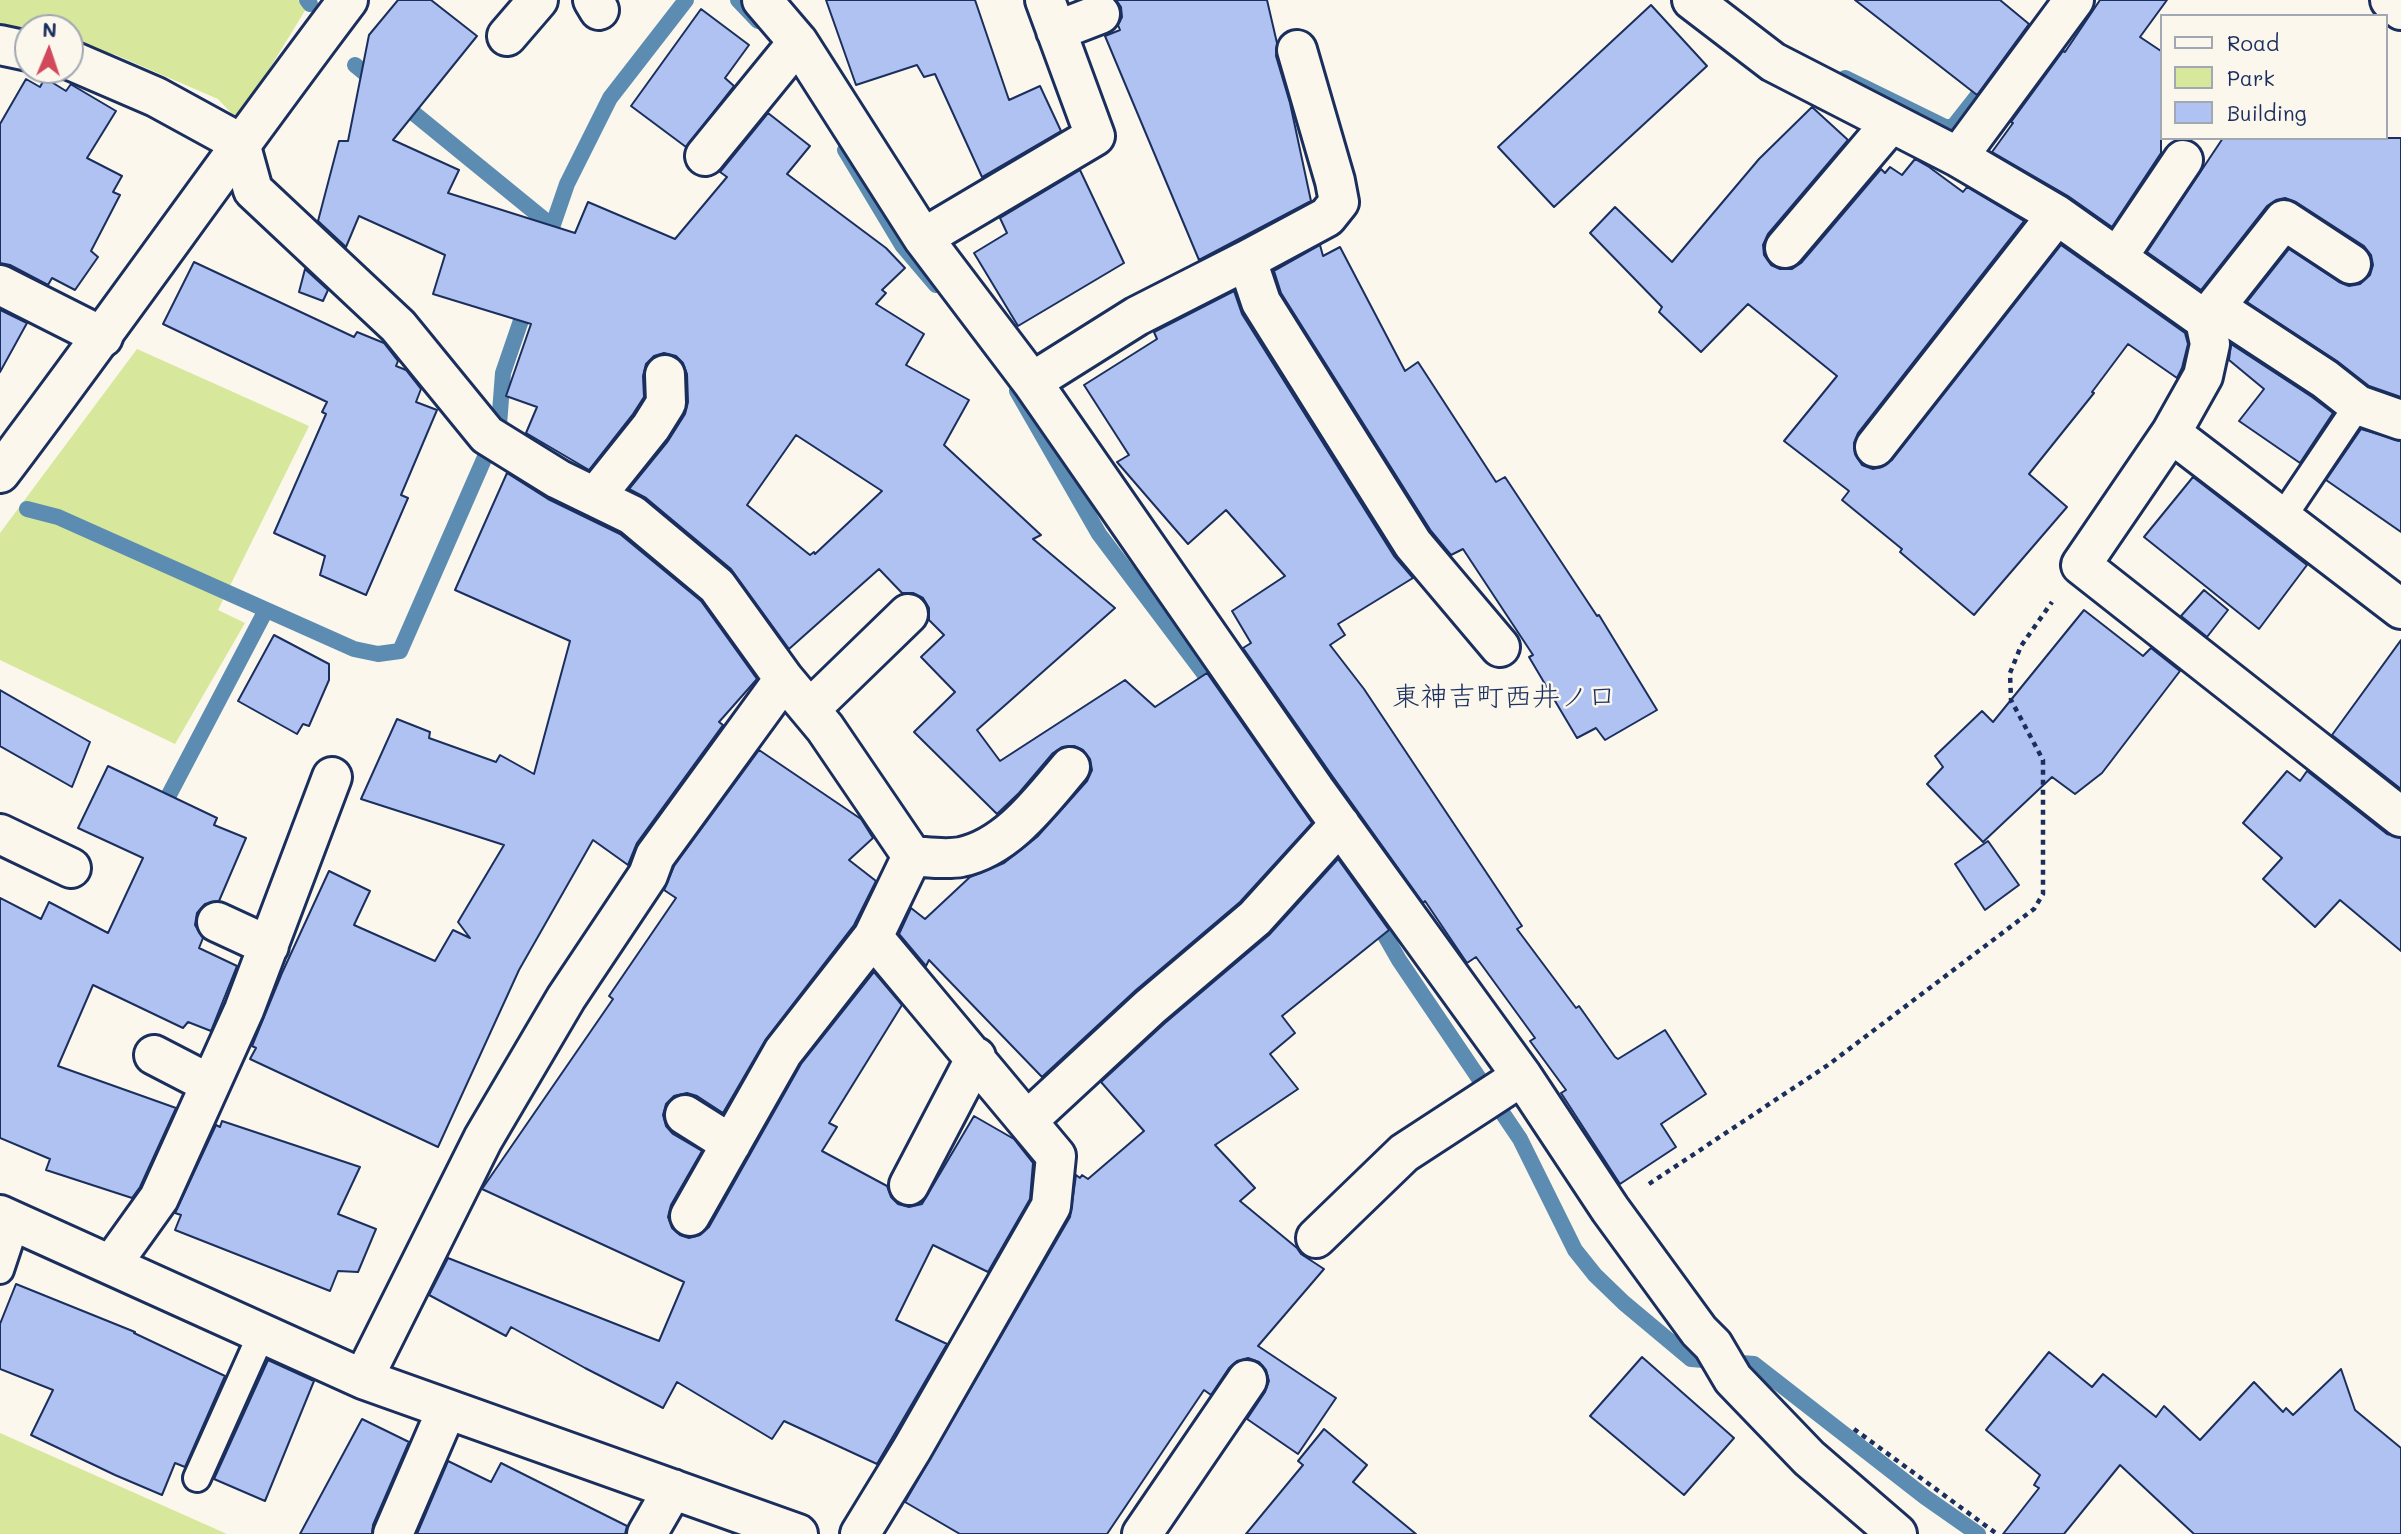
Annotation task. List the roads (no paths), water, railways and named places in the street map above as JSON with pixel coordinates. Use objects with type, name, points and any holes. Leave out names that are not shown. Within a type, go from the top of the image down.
[{"type":"street","points":[[0,473],[103,337],[240,143],[348,0]]},
{"type":"street","points":[[507,36],[538,0]]},
{"type":"street","points":[[762,0],[923,239],[1032,382],[1516,1080],[1699,1331],[1713,1345],[1733,1379],[1809,1458],[1897,1534]]},
{"type":"street","points":[[1692,0],[1773,62],[1958,157],[2057,215],[2204,320],[2232,318],[2325,379],[2358,405],[2401,420]]},
{"type":"street","points":[[1958,157],[2074,0]]},
{"type":"street","points":[[2390,0],[2401,9]]},
{"type":"street","points":[[923,239],[1095,136],[1051,16],[1100,14]]},
{"type":"street","points":[[705,156],[794,46]]},
{"type":"street","points":[[1032,382],[1137,316],[1327,217],[1339,202],[1297,50]]},
{"type":"street","points":[[84,66],[156,97],[240,143],[253,190],[398,326],[487,435],[558,479],[632,515],[717,586],[784,679],[810,709],[912,856]]},
{"type":"street","points":[[1785,248],[1891,123]]},
{"type":"street","points":[[2117,258],[2183,160]]},
{"type":"street","points":[[1875,447],[2057,215]]},
{"type":"street","points":[[2204,320],[2284,220],[2351,264]]},
{"type":"street","points":[[1247,260],[1261,302],[1413,544],[1500,647]]},
{"type":"street","points":[[0,285],[103,337]]},
{"type":"street","points":[[2204,320],[2210,344],[2203,376],[2171,433],[2081,565],[2401,817]]},
{"type":"street","points":[[595,497],[651,427],[666,403],[665,375]]},
{"type":"street","points":[[2171,433],[2401,610]]},
{"type":"street","points":[[810,709],[908,614]]},
{"type":"street","points":[[363,1379],[483,1139],[559,1010],[648,875],[655,856],[784,679]]},
{"type":"street","points":[[912,856],[963,856],[990,845],[1026,818],[1070,767]]},
{"type":"street","points":[[111,1265],[159,1198],[244,1010],[331,777]]},
{"type":"street","points":[[1028,1120],[1150,1007],[1255,918],[1340,824]]},
{"type":"street","points":[[0,834],[71,868]]},
{"type":"street","points":[[690,1216],[783,1052],[873,937],[912,856]]},
{"type":"street","points":[[217,922],[269,946]]},
{"type":"street","points":[[860,1534],[912,1449],[1051,1206],[1056,1156],[873,937]]},
{"type":"street","points":[[154,1055],[210,1084]]},
{"type":"street","points":[[908,1185],[976,1057]]},
{"type":"street","points":[[1316,1238],[1404,1153],[1516,1080]]},
{"type":"street","points":[[685,1115],[731,1144]]},
{"type":"street","points":[[8,1218],[363,1379],[798,1534]]},
{"type":"street","points":[[1142,1534],[1247,1380]]},
{"type":"street","points":[[393,1534],[447,1409]]},
{"type":"street","points":[[647,1534],[673,1489]]},
{"type":"lane","points":[[2282,518],[2358,405]]},
{"type":"lane","points":[[0,1270],[8,1218]]},
{"type":"lane","points":[[197,1478],[262,1333]]},
{"type":"waterway","points":[[307,0],[310,4]]},
{"type":"waterway","points":[[546,245],[567,184],[610,98],[686,0]]},
{"type":"waterway","points":[[738,0],[758,21]]},
{"type":"waterway","points":[[1845,78],[1945,127],[1953,127],[2019,43]]},
{"type":"waterway","points":[[355,65],[377,83]]},
{"type":"waterway","points":[[400,102],[552,226]]},
{"type":"waterway","points":[[845,150],[902,245],[936,285]]},
{"type":"waterway","points":[[27,509],[58,517],[354,649],[378,654],[400,651],[499,425],[503,373],[527,303]]},
{"type":"waterway","points":[[1017,391],[1099,534],[1294,793]]},
{"type":"waterway","points":[[160,812],[266,610]]},
{"type":"waterway","points":[[1336,850],[1399,960],[1520,1139],[1575,1250],[1595,1275],[1691,1359],[1754,1364],[1925,1497],[1978,1534]]},
{"type":"district","name":"東神吉町西井ノ口","points":[[1504,697]]}]
